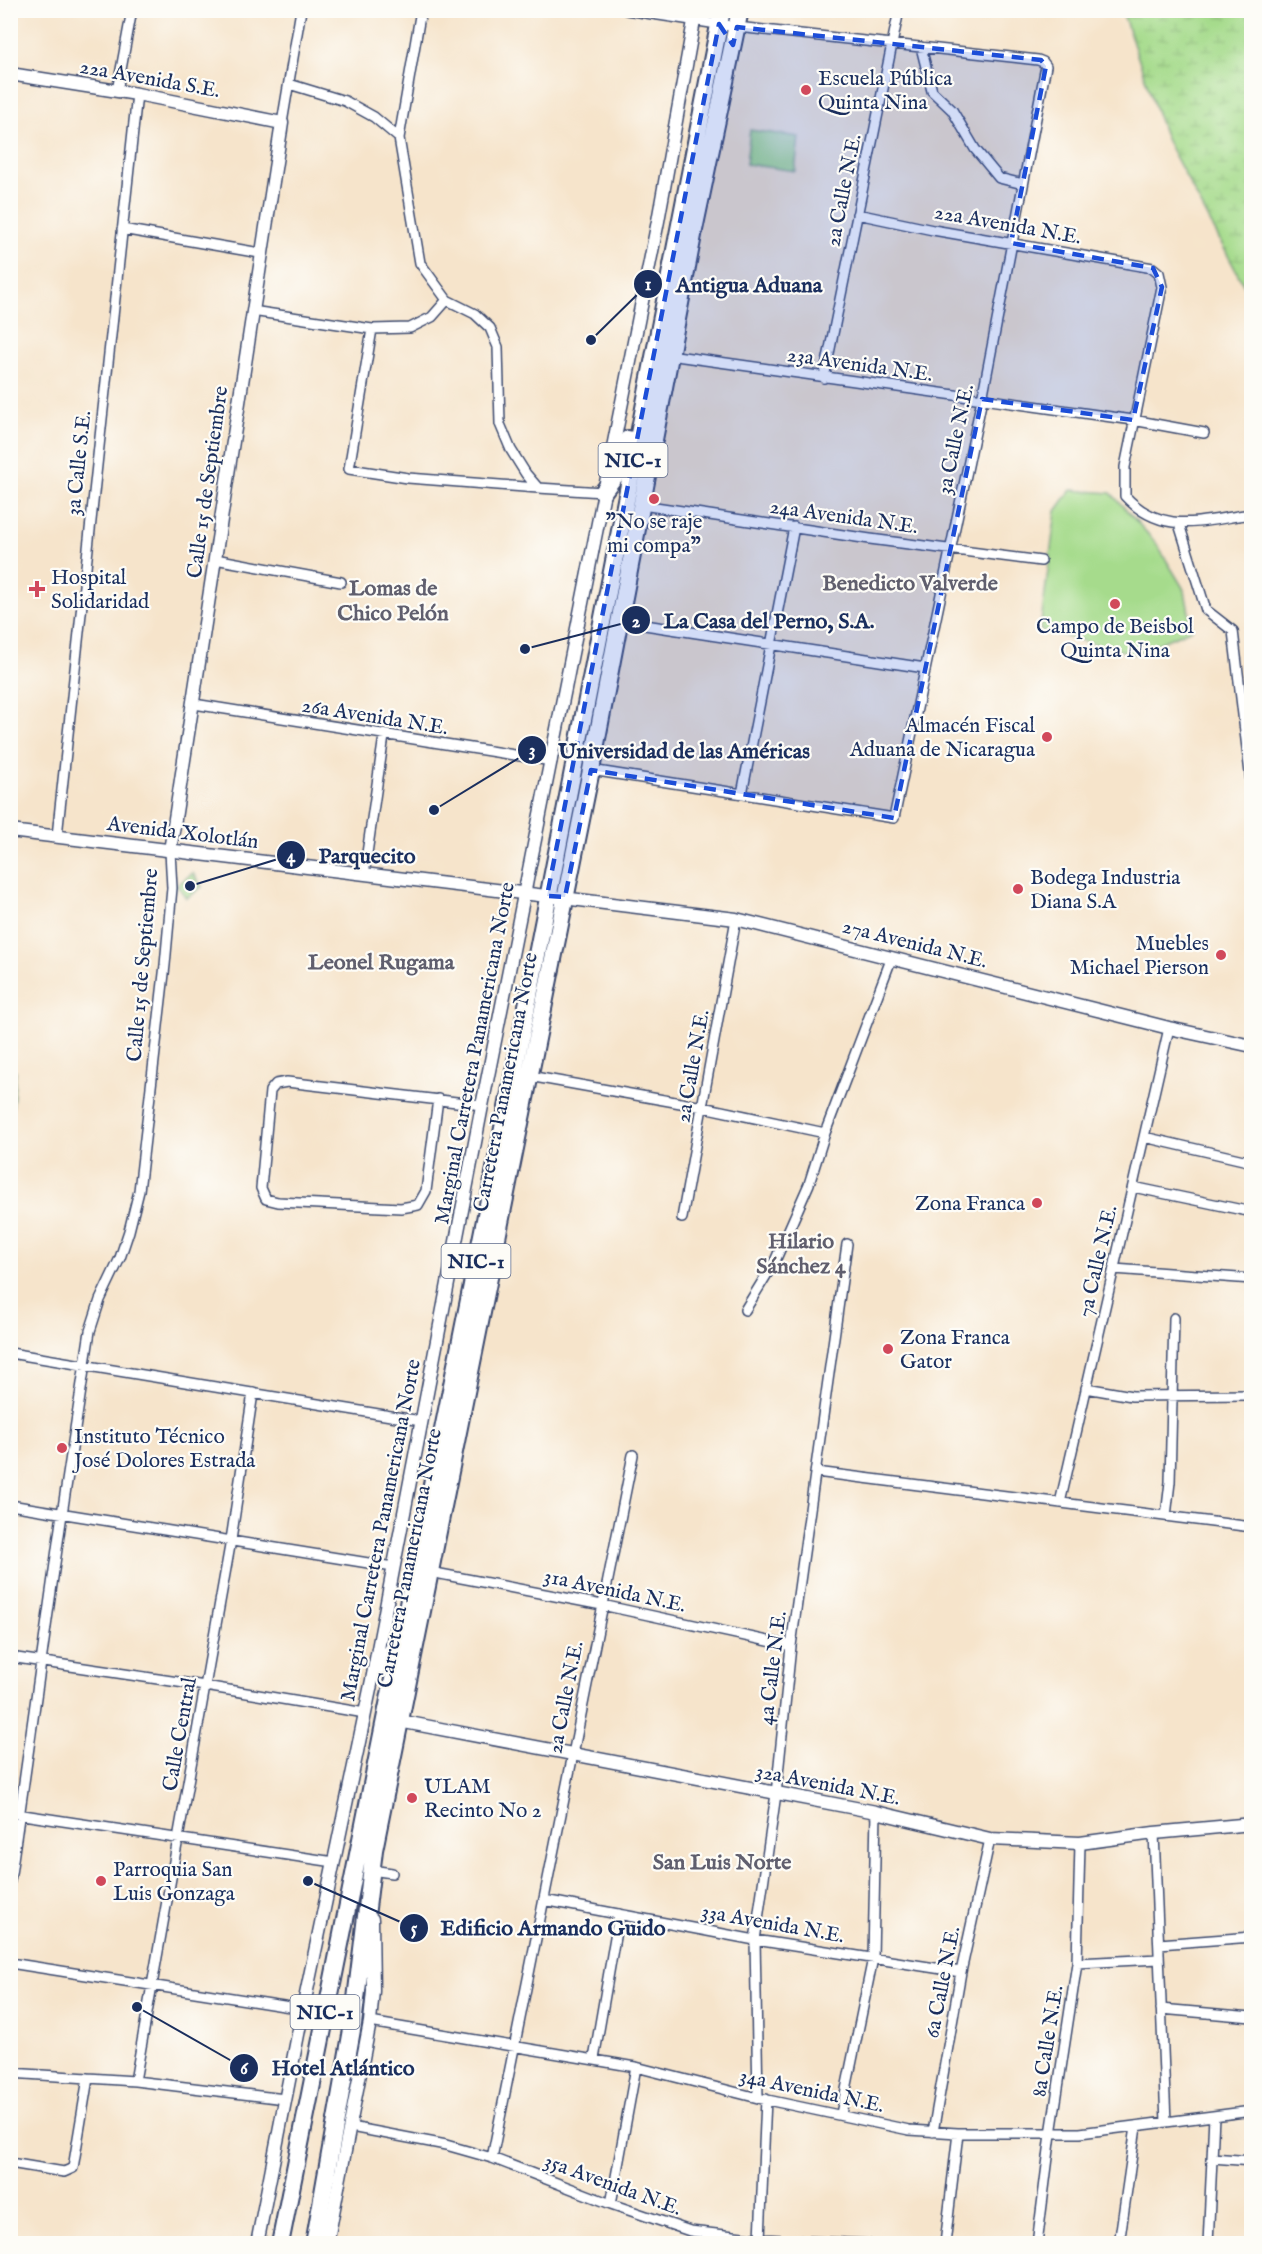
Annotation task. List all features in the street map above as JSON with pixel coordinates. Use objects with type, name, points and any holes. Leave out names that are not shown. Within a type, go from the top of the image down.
[{"type":"highway","points":[[726,83],[721,57],[724,38],[723,15],[738,19]]},
{"type":"highway","name":"Carretera Panamericana Norte","points":[[314,2244],[353,2024],[371,1870],[642,505],[662,354],[723,15]]},
{"type":"highway","name":"Carretera Panamericana Norte","points":[[280,2244],[547,896],[662,354],[726,83],[738,19]]},
{"type":"highway","points":[[603,492],[615,476],[626,447],[640,378],[662,354]]},
{"type":"street","points":[[117,91],[132,10]]},
{"type":"street","name":"Calle 15 de Septiembre","points":[[10,1881],[90,1331],[100,1300],[123,1249],[139,1191],[165,965],[172,888],[170,851],[194,704],[260,253],[301,10]]},
{"type":"street","points":[[421,10],[399,138],[420,263],[447,300],[475,314],[490,328],[498,347],[500,424],[511,450],[538,488]]},
{"type":"street","points":[[626,10],[695,16],[723,15]]},
{"type":"street","name":"2a Calle N.E.","points":[[824,378],[899,10]]},
{"type":"street","name":"Marginal Carretera Panamericana Norte","points":[[257,2244],[303,2009],[372,1680],[482,1105],[658,221],[695,16]]},
{"type":"street","points":[[738,19],[921,47],[932,91],[952,110],[975,150],[999,178],[1023,184]]},
{"type":"street","name":"3a Calle N.E.","points":[[742,794],[894,818],[982,399],[1046,66],[1038,60],[921,47]]},
{"type":"street","name":"22a Avenida S.E.","points":[[10,74],[137,94],[282,123]]},
{"type":"street","points":[[289,84],[345,101],[374,117],[399,138]]},
{"type":"street","name":"3a Calle S.E.","points":[[57,836],[137,94]]},
{"type":"street","name":"22a Avenida N.E.","points":[[857,214],[933,230],[1153,268],[1159,273],[1161,287],[1134,420]]},
{"type":"street","points":[[122,229],[260,253]]},
{"type":"street","points":[[252,311],[372,328],[410,328],[432,317],[447,300]]},
{"type":"street","points":[[372,328],[349,469],[408,478],[603,492]]},
{"type":"street","name":"23a Avenida N.E.","points":[[662,354],[1134,420],[1204,433]]},
{"type":"street","points":[[1134,420],[1125,467],[1125,496],[1136,508],[1163,522],[1179,524],[1251,514]]},
{"type":"street","name":"24a Avenida N.E.","points":[[642,505],[1041,561]]},
{"type":"street","points":[[1179,524],[1206,610],[1233,631],[1251,790]]},
{"type":"street","points":[[591,770],[742,794],[794,527]]},
{"type":"street","points":[[215,559],[341,582]]},
{"type":"street","points":[[619,621],[925,668]]},
{"type":"street","name":"26a Avenida N.E.","points":[[194,704],[552,761]]},
{"type":"street","points":[[364,874],[384,736]]},
{"type":"street","name":"Avenida Xolotlán","points":[[10,831],[525,895],[565,897]]},
{"type":"street","name":"27a Avenida N.E.","points":[[565,897],[736,920],[1251,1046]]},
{"type":"street","name":"2a Calle N.E.","points":[[682,1218],[736,920]]},
{"type":"street","points":[[744,1310],[775,1262],[809,1184],[825,1133],[892,957]]},
{"type":"street","name":"7a Calle N.E.","points":[[1060,1503],[1170,1028]]},
{"type":"street","points":[[529,1076],[703,1107],[825,1133]]},
{"type":"street","points":[[438,1099],[426,1191],[418,1205],[401,1208],[278,1202],[266,1199],[261,1188],[270,1091],[276,1084],[287,1082],[438,1099],[482,1105]]},
{"type":"street","points":[[1144,1137],[1251,1162]]},
{"type":"street","points":[[1133,1187],[1251,1212]]},
{"type":"street","name":"4a Calle N.E.","points":[[760,2239],[762,2099],[755,1940],[776,1794],[791,1646],[848,1244]]},
{"type":"street","points":[[1114,1269],[1251,1279]]},
{"type":"street","points":[[1166,1516],[1170,1482],[1174,1318]]},
{"type":"street","points":[[10,1353],[422,1421]]},
{"type":"street","points":[[1086,1388],[1132,1396],[1251,1395]]},
{"type":"street","name":"Calle Central","points":[[135,2080],[231,1540],[253,1393]]},
{"type":"street","name":"2a Calle N.E.","points":[[492,2158],[633,1455]]},
{"type":"street","points":[[816,1472],[1251,1527]]},
{"type":"street","points":[[10,1505],[393,1568]]},
{"type":"street","name":"31a Avenida N.E.","points":[[430,1572],[602,1605],[791,1646]]},
{"type":"street","points":[[372,1680],[404,1626]]},
{"type":"street","points":[[10,1657],[365,1713]]},
{"type":"street","name":"32a Avenida N.E.","points":[[399,1721],[876,1812],[990,1839],[1080,1843],[1251,1824]]},
{"type":"street","points":[[841,2114],[873,1958],[876,1812]]},
{"type":"street","points":[[10,1813],[334,1862]]},
{"type":"street","points":[[1154,1833],[1166,2122]]},
{"type":"street","name":"6a Calle N.E.","points":[[933,2132],[961,1972],[990,1839]]},
{"type":"street","name":"8a Calle N.E.","points":[[1037,2244],[1077,1963],[1080,1843]]},
{"type":"street","points":[[371,1870],[392,1873]]},
{"type":"street","name":"NIC-1","points":[[370,2022],[373,1991],[371,1870]]},
{"type":"street","name":"33a Avenida N.E.","points":[[543,1899],[755,1940],[961,1972]]},
{"type":"street","points":[[594,2059],[619,1914]]},
{"type":"street","points":[[1159,1944],[1251,1937]]},
{"type":"street","points":[[1077,1963],[1160,1959]]},
{"type":"street","points":[[10,1963],[303,2009]]},
{"type":"street","points":[[1161,2009],[1251,2017]]},
{"type":"street","points":[[327,2244],[370,2022]]},
{"type":"street","name":"34a Avenida N.E.","points":[[370,2022],[636,2067],[762,2099],[909,2130],[958,2133],[1080,2133],[1251,2111]]},
{"type":"street","points":[[611,2204],[636,2067]]},
{"type":"street","points":[[10,2073],[135,2080],[285,2099]]},
{"type":"street","points":[[10,2163],[64,2172],[73,2168],[88,2078]]},
{"type":"street","points":[[1208,2244],[1214,2116]]},
{"type":"street","name":"35a Avenida N.E.","points":[[351,2127],[446,2145],[492,2158],[611,2204],[690,2231],[704,2239],[868,2244]]},
{"type":"street","points":[[1119,2244],[1136,2127]]},
{"type":"street","points":[[945,2244],[958,2133]]},
{"type":"street","points":[[1212,2158],[1251,2161]]},
{"type":"highlighted area","points":[[719,24],[733,45],[737,27],[1041,60],[1046,66],[1011,243],[1153,268],[1162,287],[1133,420],[982,399],[894,818],[591,770],[565,897],[547,896],[654,353]]},
{"type":"green space","points":[[1122,11],[1251,11],[1251,299],[1166,139]]},
{"type":"green space","points":[[750,130],[799,137],[795,171],[746,164]]},
{"type":"green space","points":[[1071,490],[1111,493],[1156,543],[1185,591],[1192,629],[1134,654],[1040,630],[1056,511]]},
{"type":"green space","points":[[193,873],[202,887],[186,898],[177,885]]},
{"type":"green space","points":[[11,1071],[16,1071],[11,1128]]},
{"type":"place","name":"Escuela Pública Quinta Nina","points":[[806,90]]},
{"type":"place","name":"Antigua Aduana","points":[[591,340]]},
{"type":"place","name":"\"No se raje mi compa\"","points":[[654,499]]},
{"type":"place","name":"Hospital Solidaridad","points":[[37,589]]},
{"type":"place","name":"Campo de Beisbol Quinta Nina","points":[[1115,604]]},
{"type":"place","name":"La Casa del Perno, S.A.","points":[[525,649]]},
{"type":"place","name":"Almacén Fiscal Aduana de Nicaragua","points":[[1047,737]]},
{"type":"place","name":"Universidad de las Américas","points":[[434,810]]},
{"type":"place","name":"Parquecito","points":[[190,886]]},
{"type":"place","name":"Bodega Industria Diana S.A","points":[[1018,889]]},
{"type":"place","name":"Muebles Michael Pierson","points":[[1221,955]]},
{"type":"place","name":"Zona Franca","points":[[1037,1203]]},
{"type":"place","name":"Zona Franca Gator","points":[[888,1349]]},
{"type":"place","name":"Instituto Técnico José Dolores Estrada","points":[[62,1448]]},
{"type":"place","name":"ULAM Recinto No 2","points":[[412,1798]]},
{"type":"place","name":"Parroquia San Luis Gonzaga","points":[[101,1881]]},
{"type":"place","name":"Edificio Armando Guido","points":[[308,1881]]},
{"type":"place","name":"Hotel Atlántico","points":[[137,2007]]},
{"type":"district","name":"Benedicto Valverde","points":[[910,582]]},
{"type":"district","name":"Lomas de Chico Pelón","points":[[393,600]]},
{"type":"district","name":"Leonel Rugama","points":[[381,961]]},
{"type":"district","name":"Hilario Sánchez 4","points":[[801,1252]]},
{"type":"district","name":"San Luis Norte","points":[[722,1861]]}]
